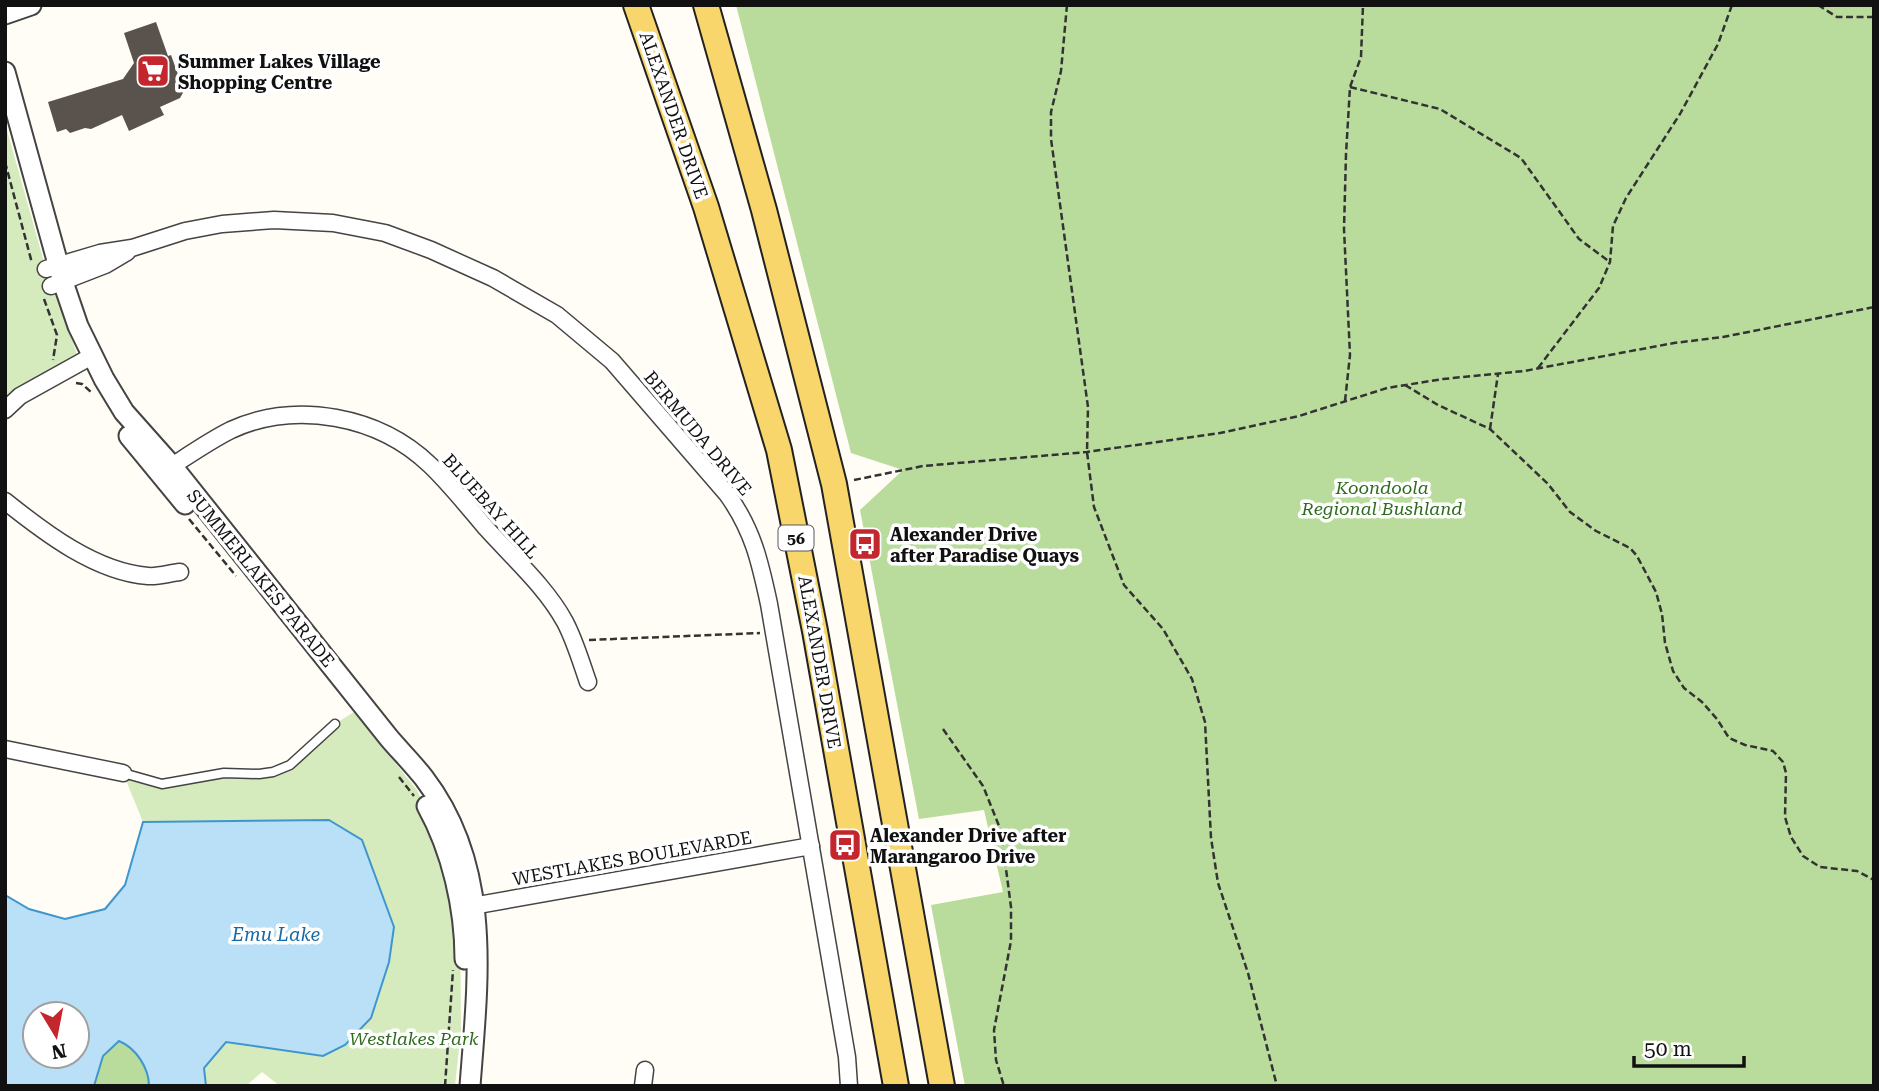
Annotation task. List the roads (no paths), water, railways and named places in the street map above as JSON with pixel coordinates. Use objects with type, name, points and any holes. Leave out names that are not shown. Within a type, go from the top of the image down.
[{"type":"main road","name":"ALEXANDER DRIVE","points":[[636,5],[706,207],[779,450],[817,644],[896,1086]]},
{"type":"main road","points":[[706,5],[764,210],[834,484],[942,1086]]},
{"type":"street","points":[[5,14],[31,5]]},
{"type":"street","name":"SUMMERLAKES PARADE","points":[[5,72],[8,109],[49,279],[86,359],[94,389],[113,416],[167,470],[417,790],[434,818],[468,907],[478,973],[470,1086]]},
{"type":"street","name":"BERMUDA DRIVE","points":[[49,279],[100,253],[132,248],[185,231],[222,224],[274,220],[332,223],[385,233],[493,278],[557,315],[611,361],[676,434],[743,516],[752,536],[761,564],[774,633],[847,1057],[849,1086]]},
{"type":"street","points":[[5,410],[20,396],[86,359]]},
{"type":"street","name":"BLUEBAY HILL","points":[[167,470],[233,429],[281,416],[310,414],[346,419],[388,435],[428,464],[544,593],[563,620],[574,642],[588,682]]},
{"type":"street","points":[[5,501],[53,539],[115,569],[150,577],[180,572]]},
{"type":"street","points":[[5,749],[123,773]]},
{"type":"street","name":"WESTLAKES BOULEVARDE","points":[[468,907],[811,846]]},
{"type":"street","name":"SUMMERLAKES PARADE","points":[[458,1086],[468,907]]},
{"type":"lane","points":[[123,773],[162,784],[224,773],[273,772],[290,765],[335,724]]},
{"type":"water","name":"Emu Lake","points":[[329,820],[362,840],[394,927],[389,962],[371,1018],[345,1045],[323,1056],[226,1042],[204,1068],[206,1086],[149,1086],[147,1072],[140,1059],[131,1048],[119,1041],[103,1056],[94,1086],[5,1086],[5,895],[29,909],[65,919],[105,909],[125,885],[143,822]]},
{"type":"place","name":"Summer Lakes Village Shopping Centre","points":[[153,71]]},
{"type":"place","name":"Alexander Drive after Paradise Quays","points":[[865,544]]},
{"type":"place","name":"Alexander Drive after Marangaroo Drive","points":[[845,845]]},
{"type":"park label","name":"Koondoola Regional Bushland","points":[[1382,497]]},
{"type":"park label","name":"Westlakes Park","points":[[414,1038]]}]
